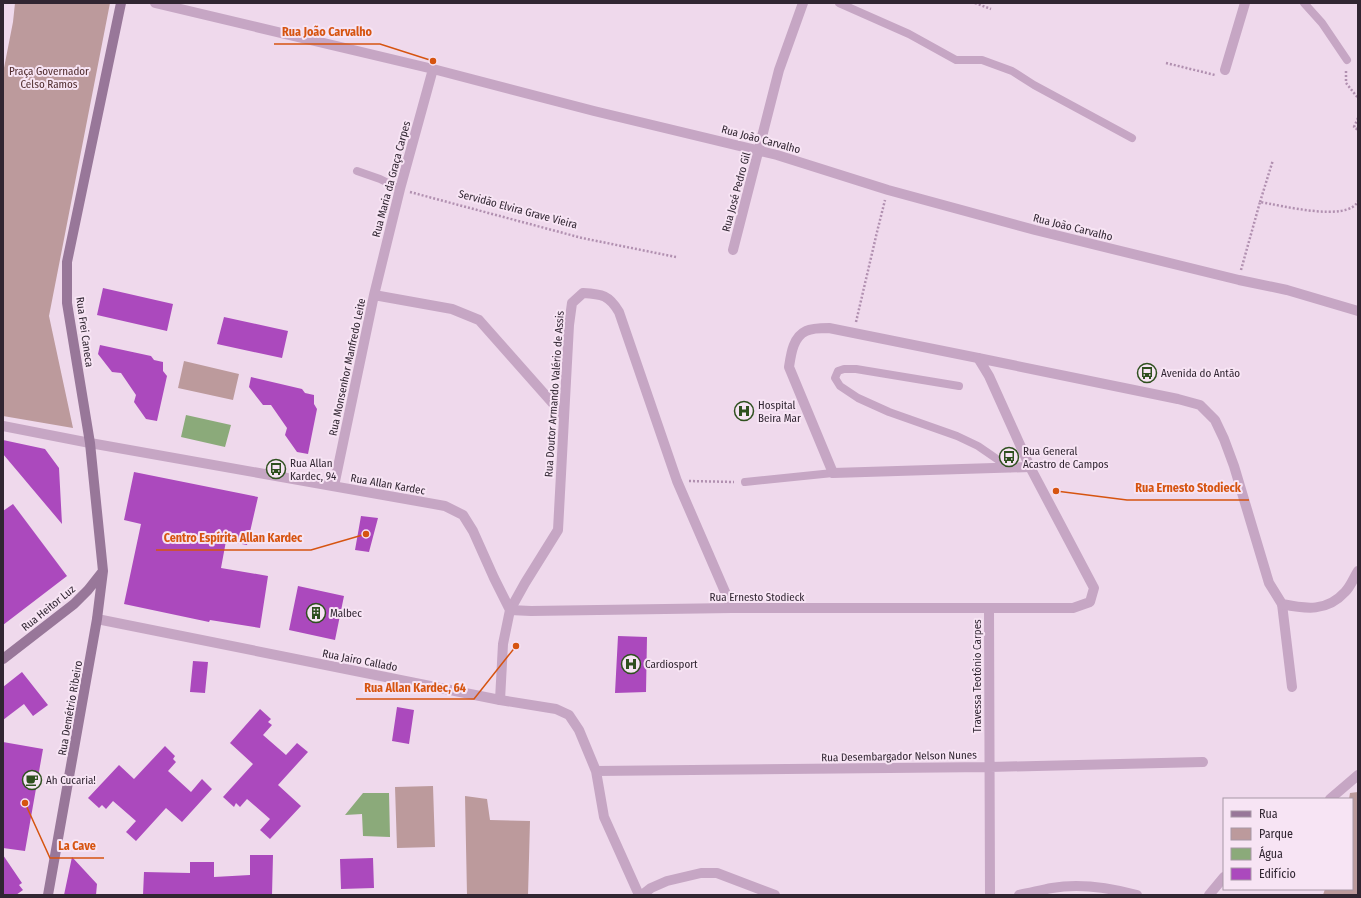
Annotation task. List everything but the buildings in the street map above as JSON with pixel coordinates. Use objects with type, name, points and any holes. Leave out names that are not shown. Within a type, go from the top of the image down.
[{"type":"main road","name":"Rua Frei Caneca","points":[[103,571],[90,443],[67,303],[67,262],[121,3]]},
{"type":"main road","name":"Rua Demétrio Ribeiro","points":[[48,895],[97,619],[103,571]]},
{"type":"main road","name":"Rua Heitor Luz","points":[[3,659],[74,604],[88,590],[103,571]]},
{"type":"street","name":"Rua João Carvalho","points":[[155,3],[433,69],[594,111],[777,154],[888,190],[1034,230],[1239,280],[1287,290],[1358,311]]},
{"type":"street","name":"Rua José Pedro Gil","points":[[733,250],[778,70],[803,3]]},
{"type":"street","points":[[1225,70],[1246,3]]},
{"type":"street","name":"Rua Maria da Graça Carpes","points":[[374,295],[400,189],[433,69]]},
{"type":"street","name":"Rua Doutor Armando Valério de Assis","points":[[510,610],[558,530],[569,325],[572,303],[583,293],[598,294],[612,301],[619,312],[677,481],[732,608]]},
{"type":"street","name":"Rua Monsenhor Manfredo Leite","points":[[334,486],[374,295],[452,309],[479,320],[564,416]]},
{"type":"street","points":[[1030,467],[833,473],[789,367],[791,352],[796,340],[806,331],[829,328],[1178,399],[1200,405],[1214,420],[1224,439],[1234,466],[1269,582],[1282,604],[1292,687]]},
{"type":"street","name":"Rua Ernesto Stodieck","points":[[510,610],[732,608],[1073,608],[1090,602],[1094,588],[1030,467],[989,376],[978,358]]},
{"type":"street","points":[[3,426],[90,443]]},
{"type":"street","name":"Rua Allan Kardec","points":[[90,443],[446,506],[463,515],[473,531],[510,610]]},
{"type":"street","points":[[1282,604],[1309,608],[1320,607],[1333,603],[1346,591],[1358,571]]},
{"type":"street","name":"Travessa Teotônio Carpes","points":[[989,609],[990,895]]},
{"type":"street","points":[[500,700],[503,644],[510,610]]},
{"type":"street","name":"Rua Jairo Callado","points":[[97,619],[500,700],[556,709],[569,715],[579,730],[596,771],[604,817],[639,895]]},
{"type":"street","name":"Rua Desembargador Nelson Nunes","points":[[596,771],[990,767],[1203,762]]},
{"type":"street","points":[[1331,798],[1358,775]]},
{"type":"street","points":[[642,895],[651,888],[667,881],[701,873],[717,873],[775,895]]},
{"type":"street","points":[[1209,895],[1223,878]]},
{"type":"street","points":[[1019,895],[1053,888],[1089,887],[1117,890],[1137,895]]},
{"type":"lane","points":[[839,3],[909,34],[956,60],[982,60],[1012,71],[1034,85],[1132,138]]},
{"type":"lane","points":[[1304,3],[1322,23],[1347,60]]},
{"type":"lane","points":[[357,171],[380,179],[400,189]]},
{"type":"lane","points":[[960,386],[856,369],[844,369],[838,371],[835,378],[840,386],[858,398],[889,412],[956,436],[978,446],[1010,468]]},
{"type":"lane","points":[[745,482],[833,473]]},
{"type":"path","points":[[975,3],[991,10]]},
{"type":"path","points":[[1347,60],[1346,83],[1358,98]]},
{"type":"path","points":[[1166,63],[1220,76],[1225,70]]},
{"type":"path","points":[[1358,118],[1354,127],[1358,130]]},
{"type":"path","points":[[1239,280],[1273,160]]},
{"type":"path","name":"Servidão Elvira Grave Vieira","points":[[400,189],[582,238],[676,257]]},
{"type":"path","points":[[854,333],[888,190]]},
{"type":"path","points":[[1260,202],[1332,213],[1346,210],[1357,204],[1358,201]]},
{"type":"path","points":[[677,481],[745,482]]},
{"type":"green space","name":"Praça Governador Celso Ramos","points":[[15,3],[110,3],[49,316],[73,428],[3,416],[3,73],[13,22]]},
{"type":"green space","points":[[184,361],[239,374],[233,400],[178,388]]},
{"type":"green space","points":[[433,786],[435,847],[397,848],[395,787]]},
{"type":"green space","points":[[1358,792],[1358,895],[1323,895],[1325,890],[1353,890],[1353,798],[1349,798],[1350,793]]},
{"type":"green space","points":[[465,796],[487,799],[490,820],[530,821],[528,895],[467,895]]},
{"type":"water","points":[[186,415],[231,425],[225,447],[181,437]]},
{"type":"water","points":[[363,793],[389,793],[390,837],[363,836],[362,814],[345,815]]},
{"type":"place","name":"Rua João Carvalho","points":[[433,61]]},
{"type":"place","name":"Avenida do Antão","points":[[1147,373]]},
{"type":"place","name":"Hospital Beira Mar","points":[[744,411]]},
{"type":"place","name":"Rua General Acastro de Campos","points":[[1009,457]]},
{"type":"place","name":"Rua Allan Kardec, 94","points":[[276,469]]},
{"type":"place","name":"Rua Ernesto Stodieck","points":[[1056,491]]},
{"type":"place","name":"Centro Espírita Allan Kardec","points":[[366,534]]},
{"type":"place","name":"Malbec","points":[[316,613]]},
{"type":"place","name":"Rua Allan Kardec, 64","points":[[516,646]]},
{"type":"place","name":"Cardiosport","points":[[631,664]]},
{"type":"place","name":"Ah Cucaria!","points":[[32,780]]},
{"type":"place","name":"La Cave","points":[[25,803]]}]
